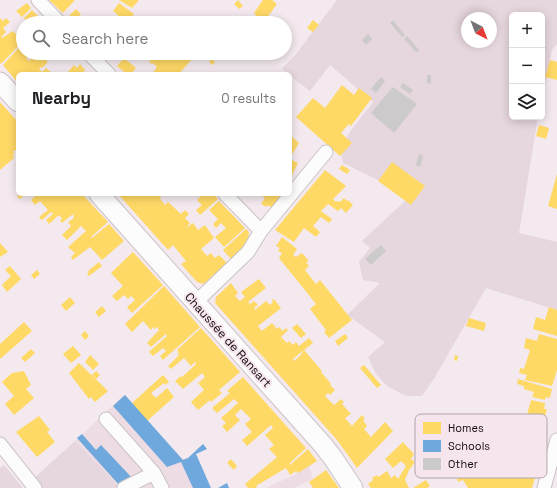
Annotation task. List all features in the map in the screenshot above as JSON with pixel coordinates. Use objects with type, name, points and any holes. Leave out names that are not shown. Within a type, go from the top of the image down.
[{"type":"main road","points":[[0,82],[16,100]]},
{"type":"main road","name":"Chaussée de Ransart","points":[[101,196],[323,445],[353,488]]},
{"type":"street","points":[[38,0],[53,16]]},
{"type":"street","points":[[95,60],[107,72]]},
{"type":"street","points":[[292,193],[326,152]]},
{"type":"street","points":[[227,196],[261,231]]},
{"type":"street","points":[[194,302],[248,252],[261,231],[290,196]]},
{"type":"street","points":[[106,419],[154,473],[162,488]]},
{"type":"street","points":[[547,477],[557,440]]},
{"type":"street","points":[[0,444],[35,488]]},
{"type":"street","points":[[124,488],[154,473]]},
{"type":"street","points":[[544,488],[547,478]]},
{"type":"shaded area","points":[[337,0],[557,0],[557,44],[552,50],[545,84],[545,12],[509,12],[509,120],[538,120],[519,233],[557,242],[557,310],[486,288],[435,377],[422,396],[406,396],[387,386],[376,374],[368,357],[385,342],[347,315],[380,283],[363,280],[359,262],[370,248],[362,241],[406,200],[380,181],[343,163],[343,147],[346,139],[373,102],[330,65],[310,91],[292,78],[292,72],[286,72],[282,69],[292,60]]},
{"type":"shaded area","points":[[124,395],[182,459],[195,455],[211,488],[118,488],[119,486],[75,441]]},
{"type":"shaded area","points":[[75,441],[119,486],[118,488],[38,488],[33,479]]},
{"type":"shaded area","points":[[4,465],[23,488],[0,488],[0,468]]},
{"type":"shaded area","points":[[309,466],[313,479],[294,488],[266,488],[298,473]]},
{"type":"building: Homes","points":[[49,0],[75,0],[63,13]]},
{"type":"building: Homes","points":[[119,0],[139,0],[132,8]]},
{"type":"building: Homes","points":[[238,0],[243,6],[239,9],[234,4]]},
{"type":"building: Homes","points":[[263,0],[272,0],[277,4],[268,16],[255,16],[254,13]]},
{"type":"building: Homes","points":[[27,3],[31,8],[23,16],[16,11]]},
{"type":"building: Homes","points":[[119,3],[134,14],[132,16],[117,16],[118,15],[113,11]]},
{"type":"building: Homes","points":[[76,9],[81,14],[79,16],[69,16]]},
{"type":"building: Homes","points":[[32,10],[38,16],[26,16]]},
{"type":"building: Homes","points":[[0,18],[3,21],[6,18],[10,22],[3,28],[6,32],[1,37],[2,38],[13,31],[16,34],[16,48],[1,64]]},
{"type":"building: Homes","points":[[313,20],[319,25],[313,32],[307,28]]},
{"type":"building: Homes","points":[[16,51],[16,60],[46,60],[48,62],[39,69],[42,72],[16,72],[16,81],[3,65]]},
{"type":"building: Homes","points":[[122,60],[126,60],[136,68],[133,72],[124,72],[117,66]]},
{"type":"building: Homes","points":[[151,60],[191,60],[181,72],[153,72],[157,67],[153,63],[152,64],[149,62]]},
{"type":"building: Homes","points":[[212,60],[215,62],[213,65],[209,62]]},
{"type":"building: Homes","points":[[550,60],[557,62],[557,80],[545,77]]},
{"type":"building: Homes","points":[[80,64],[85,70],[84,72],[68,72],[74,65],[77,68]]},
{"type":"building: Homes","points":[[46,68],[51,72],[42,72]]},
{"type":"building: Homes","points":[[342,85],[354,95],[359,88],[372,98],[351,126],[349,124],[341,133],[352,143],[340,156],[296,117],[313,98],[325,108]]},
{"type":"building: Homes","points":[[0,102],[16,120],[16,151],[15,150],[13,152],[15,153],[13,154],[14,158],[0,170]]},
{"type":"building: Homes","points":[[539,125],[549,128],[546,139],[536,136]]},
{"type":"building: Homes","points":[[292,137],[299,143],[292,155]]},
{"type":"building: Homes","points":[[292,160],[298,163],[292,175]]},
{"type":"building: Homes","points":[[392,162],[425,186],[411,205],[378,181]]},
{"type":"building: Homes","points":[[342,165],[350,170],[347,174],[339,169]]},
{"type":"building: Homes","points":[[325,170],[346,186],[333,199],[336,202],[340,202],[344,198],[353,205],[346,213],[341,208],[338,211],[328,204],[321,211],[332,219],[329,223],[321,217],[313,226],[320,232],[316,237],[304,228],[294,242],[275,230]]},
{"type":"building: Homes","points":[[557,174],[557,209],[548,206]]},
{"type":"building: Homes","points":[[35,196],[84,196],[108,222],[91,237],[92,238],[109,224],[124,241],[102,260],[90,247],[73,260],[71,257],[75,253],[68,247],[86,231],[81,226],[67,240],[62,235],[71,226],[68,222],[74,218],[73,214],[62,223],[60,220],[62,219],[59,215],[49,224],[46,220],[53,214],[51,212],[42,220],[39,217],[48,210],[40,201],[35,205],[31,200]]},
{"type":"building: Homes","points":[[120,196],[160,196],[160,199],[165,205],[168,202],[181,214],[185,210],[189,214],[185,218],[190,223],[186,228],[193,223],[198,230],[205,225],[214,238],[201,249],[207,256],[211,253],[215,258],[219,255],[227,263],[203,284],[197,282],[181,264],[186,261],[173,245],[168,250]]},
{"type":"building: Homes","points":[[201,196],[215,196],[218,199],[200,215],[196,210],[202,205],[197,200]]},
{"type":"building: Homes","points":[[262,196],[282,196],[273,208],[267,205],[266,207],[261,204],[265,198]]},
{"type":"building: Homes","points":[[219,201],[245,228],[224,247],[215,237],[226,228],[221,223],[216,228],[213,224],[218,219],[209,210]]},
{"type":"building: Homes","points":[[246,229],[249,232],[248,243],[231,259],[223,250]]},
{"type":"building: Homes","points":[[282,237],[297,249],[293,255],[296,257],[302,253],[309,261],[306,262],[309,266],[305,270],[316,284],[320,280],[352,320],[329,338],[324,332],[326,330],[310,309],[316,304],[279,258],[282,253],[278,251],[280,248],[276,246]]},
{"type":"building: Homes","points":[[0,243],[8,252],[0,257]]},
{"type":"building: Homes","points":[[133,252],[163,285],[132,313],[127,307],[135,300],[131,296],[128,299],[124,295],[117,301],[112,296],[123,286],[111,273]]},
{"type":"building: Homes","points":[[99,262],[102,266],[89,276],[87,274],[89,272],[88,271]]},
{"type":"building: Homes","points":[[10,266],[21,279],[7,292],[2,285],[11,276],[5,270]]},
{"type":"building: Homes","points":[[37,270],[40,274],[34,279],[31,275]]},
{"type":"building: Homes","points":[[259,279],[266,288],[248,302],[250,304],[254,301],[258,305],[254,308],[255,310],[266,301],[270,305],[274,299],[281,308],[258,326],[262,331],[272,323],[277,329],[279,327],[283,331],[286,328],[288,330],[281,337],[287,343],[289,341],[293,345],[296,342],[299,346],[309,338],[313,343],[304,350],[322,371],[321,372],[335,390],[330,395],[328,393],[325,396],[334,405],[341,399],[344,402],[342,404],[351,414],[345,418],[352,426],[362,415],[367,426],[364,429],[371,437],[385,422],[393,431],[357,468],[337,440],[215,303],[216,297],[231,283],[238,293],[235,296],[240,301],[245,297],[241,292]],"holes":[[[304,350],[294,361],[293,359]]]},
{"type":"building: Homes","points":[[164,286],[200,327],[163,360],[160,356],[166,351],[163,348],[153,356],[149,352],[167,336],[166,334],[151,347],[147,343],[159,330],[157,327],[155,329],[153,327],[151,330],[143,321],[132,332],[125,324]]},
{"type":"building: Homes","points":[[70,297],[75,303],[66,311],[61,305]]},
{"type":"building: Homes","points":[[102,306],[106,311],[99,317],[95,312]]},
{"type":"building: Homes","points":[[549,307],[557,310],[557,336],[533,329],[536,317],[545,320]]},
{"type":"building: Homes","points":[[469,318],[486,323],[484,331],[466,326]]},
{"type":"building: Homes","points":[[24,322],[32,331],[0,359],[0,344]]},
{"type":"building: Homes","points":[[297,324],[306,334],[301,338],[292,328]]},
{"type":"building: Homes","points":[[201,328],[240,372],[219,390],[222,393],[211,402],[210,400],[198,410],[191,402],[204,390],[198,383],[205,377],[202,373],[183,389],[175,381],[181,376],[182,377],[196,364],[195,362],[191,366],[184,358],[171,369],[168,366],[179,355],[177,354],[179,353],[177,350]]},
{"type":"building: Homes","points":[[85,331],[89,336],[85,340],[81,335]]},
{"type":"building: Homes","points":[[345,334],[348,338],[338,346],[335,341]]},
{"type":"building: Homes","points":[[539,334],[557,339],[557,370],[552,386],[525,380],[527,375],[519,373],[520,368],[524,369],[530,350],[524,348],[526,338],[537,341]]},
{"type":"building: Homes","points":[[73,346],[81,355],[71,363],[63,354]]},
{"type":"building: Homes","points":[[31,349],[35,353],[25,362],[21,358]]},
{"type":"building: Homes","points":[[90,355],[99,364],[93,370],[85,362]]},
{"type":"building: Homes","points":[[455,355],[458,356],[457,361],[454,360]]},
{"type":"building: Homes","points":[[79,363],[108,391],[95,402],[91,397],[89,399],[69,373]]},
{"type":"building: Homes","points":[[364,365],[381,385],[377,388],[360,368]]},
{"type":"building: Homes","points":[[24,371],[31,385],[26,389],[34,398],[14,415],[5,404],[14,396],[2,382],[12,373]]},
{"type":"building: Homes","points":[[96,371],[100,375],[96,379],[92,375]]},
{"type":"building: Homes","points":[[163,375],[169,382],[165,385],[164,383],[151,393],[156,398],[167,388],[174,397],[147,421],[132,403]]},
{"type":"building: Homes","points":[[243,377],[306,448],[290,463],[290,465],[308,449],[317,461],[298,473],[296,471],[290,475],[286,468],[256,486],[257,488],[248,488],[245,484],[277,457],[269,449],[274,445],[265,435],[273,428],[271,425],[247,446],[242,440],[252,432],[245,424],[251,419],[241,409],[235,415],[240,420],[227,432],[222,426],[226,423],[221,418],[238,403],[234,399],[217,413],[212,408],[230,393],[227,391]]},
{"type":"building: Homes","points":[[518,379],[552,389],[550,398],[546,397],[545,400],[532,397],[534,392],[524,389],[524,386],[517,384]]},
{"type":"building: Homes","points":[[531,400],[545,403],[544,409],[547,409],[546,414],[527,414]]},
{"type":"building: Homes","points":[[39,416],[50,430],[47,432],[55,442],[37,457],[16,432]]},
{"type":"building: Homes","points":[[403,442],[414,454],[411,459],[415,462],[409,470],[405,480],[409,488],[371,488],[368,484],[373,480],[372,478],[377,475],[378,477],[387,471],[391,478],[395,475],[398,479],[406,466],[401,461],[393,468],[385,459]]},
{"type":"building: Homes","points":[[231,459],[237,466],[234,470],[227,463]]},
{"type":"building: Homes","points":[[326,470],[339,488],[313,488],[309,482]]},
{"type":"building: Homes","points":[[457,478],[535,478],[532,488],[468,488],[463,480],[458,482]]},
{"type":"building: Homes","points":[[426,480],[430,486],[427,488],[413,488]]},
{"type":"building: Schools","points":[[125,395],[183,460],[188,458],[203,444],[207,449],[196,454],[211,488],[193,488],[181,462],[167,467],[113,406]]},
{"type":"building: Schools","points":[[82,434],[96,450],[101,445],[134,480],[120,486],[77,438]]},
{"type":"building: Schools","points":[[227,483],[229,488],[218,488]]},
{"type":"building: Other","points":[[393,20],[405,35],[402,37],[390,23]]},
{"type":"building: Other","points":[[368,34],[372,39],[366,45],[362,40]]},
{"type":"building: Other","points":[[407,36],[419,50],[416,52],[404,39]]},
{"type":"building: Other","points":[[427,75],[431,75],[431,84],[427,83]]},
{"type":"building: Other","points":[[381,77],[385,81],[376,93],[371,89]]},
{"type":"building: Other","points":[[403,83],[413,90],[410,94],[400,87]]},
{"type":"building: Other","points":[[393,87],[417,104],[394,133],[371,113]]},
{"type":"building: Other","points":[[419,154],[423,156],[420,167],[416,165]]},
{"type":"building: Other","points":[[381,245],[386,251],[371,265],[365,259]]}]
